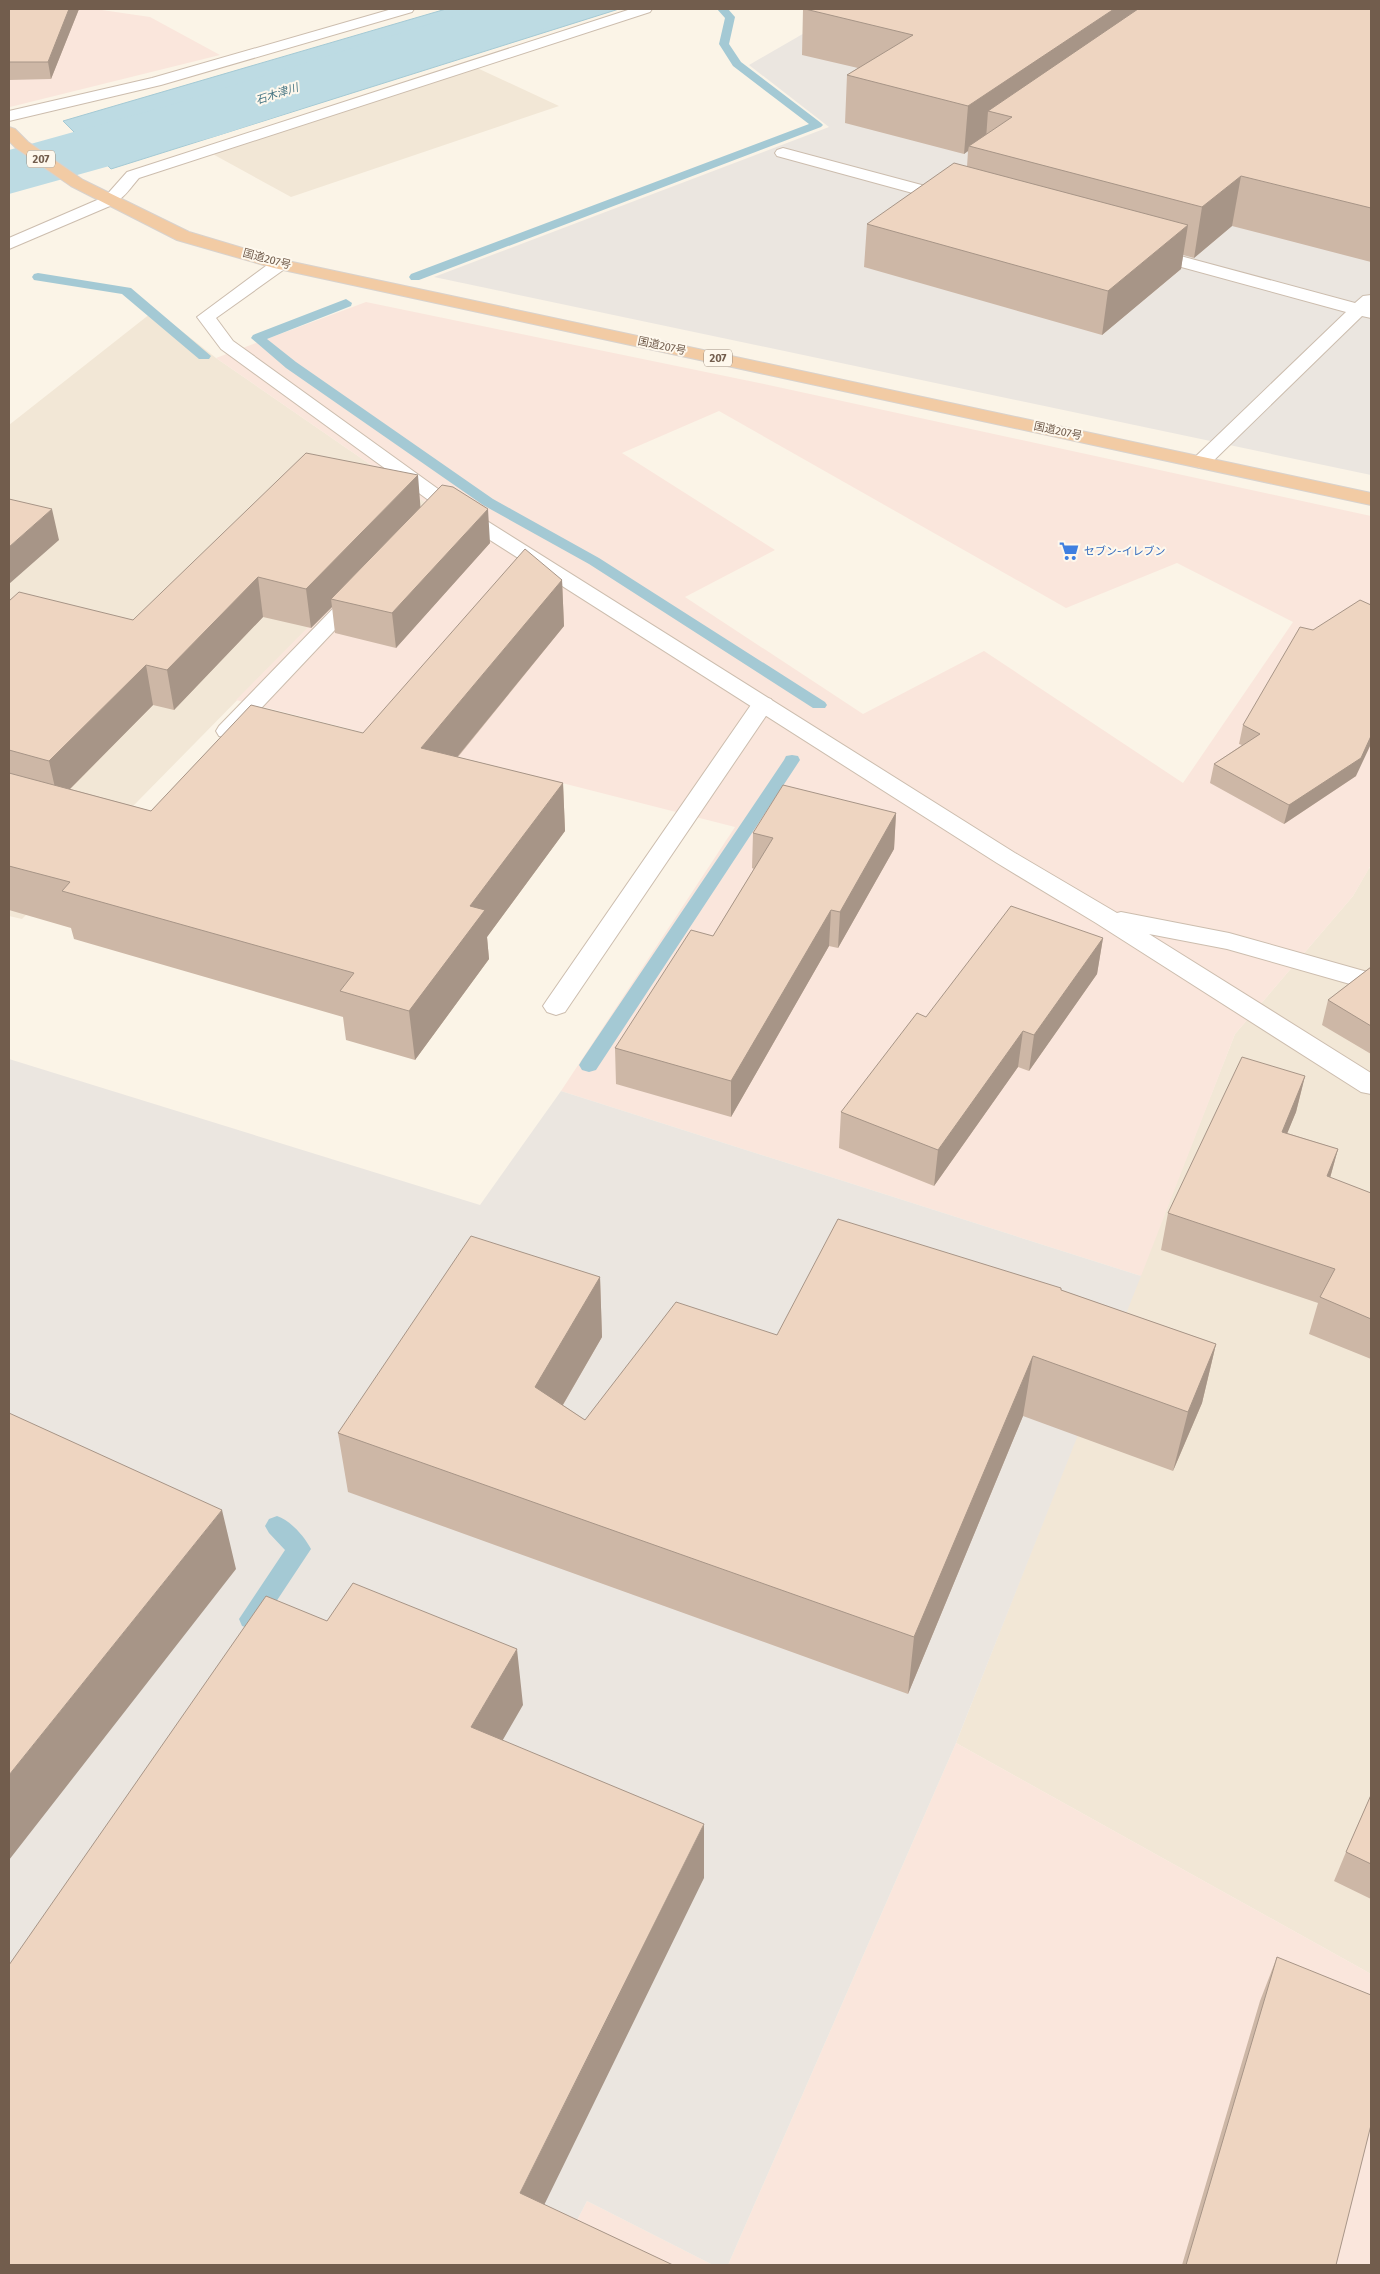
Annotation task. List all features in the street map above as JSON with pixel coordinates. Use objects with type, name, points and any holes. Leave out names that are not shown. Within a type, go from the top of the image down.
[{"type":"highway","name":"国道207号","points":[[9,132],[22,145],[77,183],[183,236],[280,264],[1371,499]]},
{"type":"street","points":[[9,116],[156,82],[407,9]]},
{"type":"street","points":[[9,244],[111,199],[133,175],[645,9]]},
{"type":"street","points":[[783,153],[972,204]]},
{"type":"street","points":[[924,191],[940,180]]},
{"type":"street","points":[[1132,248],[1367,306]]},
{"type":"street","points":[[280,264],[206,317],[227,345],[438,510],[763,704],[1371,1085]]},
{"type":"street","points":[[1201,462],[1367,306]]},
{"type":"street","points":[[215,744],[371,581]]},
{"type":"street","points":[[556,1006],[763,704]]},
{"type":"street","points":[[1105,917],[1229,941],[1371,982]]},
{"type":"shaded area","points":[[9,9],[95,9],[150,17],[220,55],[10,107]]},
{"type":"shaded area","points":[[846,9],[1371,9],[1371,475],[434,277],[829,127],[749,65]]},
{"type":"shaded area","points":[[475,67],[559,106],[291,197],[209,152]]},
{"type":"shaded area","points":[[366,302],[764,384],[1371,516],[1371,865],[1353,896],[1235,1034],[1141,1276],[561,1091],[735,827],[236,700],[429,505],[216,358]],"holes":[[[719,411],[1066,608],[1177,563],[1293,622],[1183,783],[984,651],[863,714],[685,597],[775,550],[622,453]]]},
{"type":"shaded area","points":[[155,310],[216,358],[429,505],[22,919],[9,916],[9,425]]},
{"type":"shaded area","points":[[1369,868],[1371,869],[1371,1974],[956,1743],[1235,1034],[1353,896]]},
{"type":"shaded area","points":[[9,1059],[480,1205],[561,1091],[1141,1276],[956,1743],[728,2265],[713,2265],[587,2201],[554,2265],[9,2265]]},
{"type":"shaded area","points":[[956,1743],[1371,1974],[1371,2265],[728,2265]]},
{"type":"shaded area","points":[[587,2201],[713,2265],[554,2265]]},
{"type":"water","points":[[446,9],[619,9],[111,169],[63,121]]},
{"type":"building","points":[[9,9],[69,9],[48,62],[9,62]]},
{"type":"building","points":[[805,9],[1114,9],[968,106],[847,75],[913,35]]},
{"type":"building","points":[[1138,9],[1371,9],[1371,208],[1241,176],[1202,207],[969,146],[1012,117],[988,111]]},
{"type":"building","points":[[954,163],[1188,225],[1108,291],[867,224]]},
{"type":"building","points":[[306,453],[418,475],[306,589],[258,577],[167,670],[146,665],[49,761],[9,750],[9,601],[19,592],[133,620]]},
{"type":"building","points":[[442,485],[453,487],[488,509],[392,613],[331,599]]},
{"type":"building","points":[[9,499],[52,509],[9,547]]},
{"type":"building","points":[[525,549],[562,580],[421,748],[563,783],[470,906],[485,910],[409,1011],[340,991],[354,973],[62,891],[70,882],[9,866],[9,773],[151,811],[251,705],[363,733]]},
{"type":"building","points":[[1360,600],[1371,605],[1371,736],[1361,758],[1289,805],[1214,764],[1260,734],[1243,725],[1300,627],[1313,630]]},
{"type":"building","points":[[783,785],[896,813],[840,912],[831,910],[731,1081],[615,1048],[691,930],[713,936],[773,838],[753,833]]},
{"type":"building","points":[[1011,906],[1103,938],[1034,1035],[1023,1031],[938,1150],[841,1112],[917,1013],[926,1017]]},
{"type":"building","points":[[1371,967],[1371,1026],[1328,1000]]},
{"type":"building","points":[[1242,1057],[1305,1076],[1282,1132],[1338,1149],[1327,1176],[1371,1193],[1371,1319],[1320,1297],[1335,1269],[1168,1213]]},
{"type":"building","points":[[838,1219],[1061,1288],[1061,1290],[1216,1344],[1188,1412],[1033,1356],[914,1637],[338,1433],[471,1236],[600,1277],[535,1387],[585,1420],[676,1302],[777,1335]]},
{"type":"building","points":[[9,1413],[222,1510],[9,1775]]},
{"type":"building","points":[[353,1583],[517,1649],[471,1727],[704,1824],[520,2193],[673,2265],[9,2265],[9,1965],[266,1596],[327,1621]]},
{"type":"building","points":[[1371,1795],[1371,1864],[1346,1852]]},
{"type":"building","points":[[1277,1957],[1371,1995],[1371,2125],[1336,2265],[1186,2265]]},
{"type":"waterway","name":"石木津川","points":[[9,172],[192,121],[543,9]]},
{"type":"waterway","points":[[415,277],[817,125],[737,64],[724,44],[730,17],[722,9]]},
{"type":"waterway","points":[[38,277],[126,291],[204,356]]},
{"type":"waterway","points":[[346,303],[258,338],[291,365],[488,502],[594,561],[819,705]]},
{"type":"waterway","points":[[589,1065],[792,760]]},
{"type":"waterway","points":[[251,1619],[299,1549],[277,1526]]},
{"type":"place","name":"セブン-イレブン","points":[[1069,551]]}]
